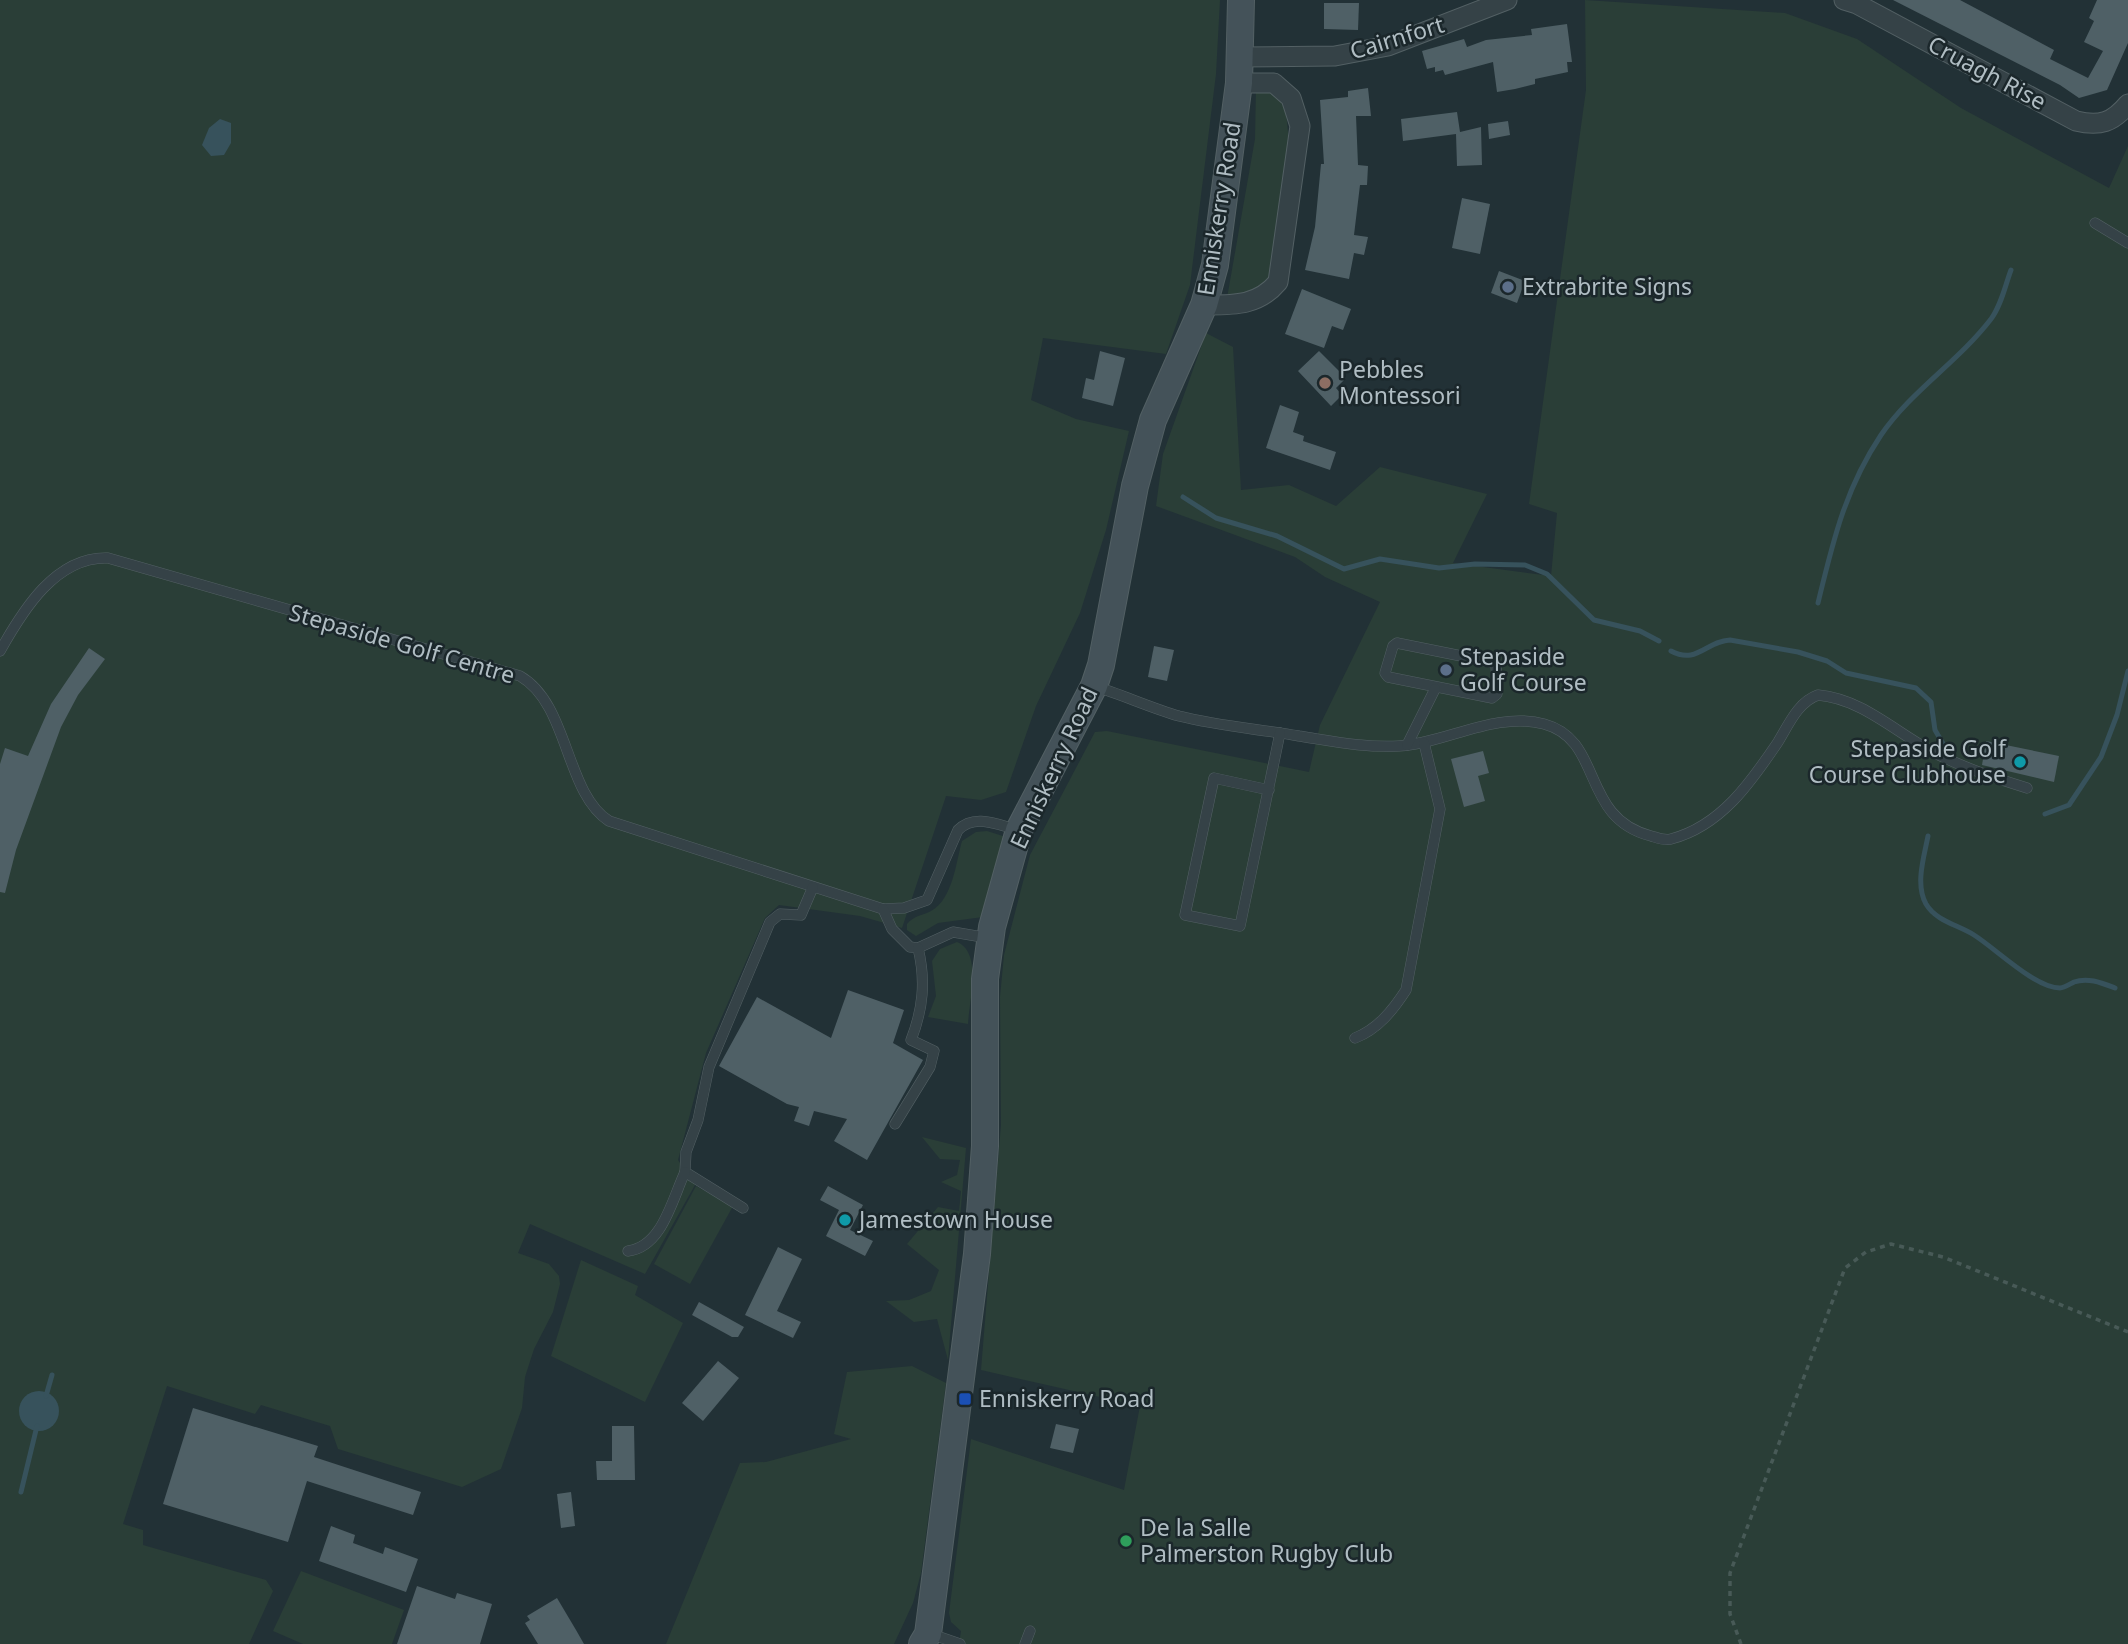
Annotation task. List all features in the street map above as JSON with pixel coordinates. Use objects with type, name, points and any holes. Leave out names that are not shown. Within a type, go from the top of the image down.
[{"type":"main road","name":"Enniskerry Road","points":[[927,1641],[977,1254],[985,1146],[983,1012],[991,939],[1019,830],[1094,686],[1101,665],[1135,486],[1153,420],[1204,305],[1214,265],[1239,70],[1241,0]]},
{"type":"street","name":"Cairnfort","points":[[1239,70],[1388,46],[1507,0]]},
{"type":"street","name":"Cruagh Rise","points":[[1844,0],[1857,4],[2076,121],[2104,123],[2116,119],[2128,104]]},
{"type":"street","points":[[1204,305],[1236,305],[1266,296],[1278,282],[1300,127],[1291,98],[1274,83],[1239,70]]},
{"type":"lane","points":[[2095,223],[2128,243]]},
{"type":"lane","name":"Stepaside Golf Centre","points":[[0,651],[22,616],[53,579],[72,565],[97,558],[131,563],[248,601],[520,676],[534,684],[546,702],[589,798],[601,816],[883,909]]},
{"type":"lane","points":[[1397,643],[1492,662],[1499,666],[1497,694],[1492,698],[1435,689],[1388,677],[1385,673],[1393,646],[1397,643]]},
{"type":"lane","points":[[1094,686],[1179,716],[1357,745],[1407,745],[1492,725],[1519,722],[1545,724],[1571,738],[1589,766],[1598,794],[1616,818],[1642,834],[1668,841],[1693,830],[1728,807],[1751,780],[1801,706],[1818,695],[1852,701],[1934,752],[1971,770],[2027,788]]},
{"type":"lane","points":[[1407,745],[1435,689]]},
{"type":"lane","points":[[1269,790],[1214,778],[1185,915],[1240,926],[1269,790],[1280,733]]},
{"type":"lane","points":[[1355,1038],[1370,1032],[1394,1008],[1406,990],[1440,809],[1424,743]]},
{"type":"lane","points":[[918,948],[902,940],[883,909],[904,908],[927,900],[958,830],[966,822],[977,820],[1019,830]]},
{"type":"lane","points":[[628,1251],[638,1250],[653,1241],[685,1172],[686,1152],[698,1120],[709,1067],[770,922],[780,914],[802,915],[813,887]]},
{"type":"lane","points":[[918,948],[953,932],[991,939]]},
{"type":"lane","points":[[895,1124],[930,1067],[934,1051],[911,1040],[922,1012],[922,965],[918,948]]},
{"type":"lane","points":[[685,1172],[743,1208]]},
{"type":"lane","points":[[1025,1644],[1030,1631]]},
{"type":"lane","points":[[927,1641],[960,1644]]},
{"type":"path","points":[[1741,1644],[1730,1614],[1730,1573],[1845,1268],[1866,1252],[1891,1244],[1943,1257],[2128,1332]]},
{"type":"green space","points":[[0,0],[1220,0],[1216,74],[1190,285],[1166,354],[1043,338],[1031,400],[1076,419],[1129,431],[1106,530],[1080,613],[1036,706],[1006,792],[981,800],[946,796],[902,928],[860,916],[779,905],[765,918],[706,1053],[678,1160],[695,1185],[645,1274],[530,1224],[518,1253],[549,1264],[559,1276],[560,1284],[553,1312],[534,1349],[525,1377],[522,1408],[501,1469],[462,1487],[338,1449],[330,1426],[261,1405],[255,1414],[167,1386],[123,1524],[143,1530],[143,1545],[266,1580],[273,1591],[249,1644],[0,1644]]},
{"type":"green space","name":"Stepaside Golf Course","points":[[1585,0],[1785,13],[1857,39],[1961,108],[2109,188],[2128,146],[2128,1644],[959,1644],[961,1631],[951,1622],[949,1613],[971,1439],[1124,1490],[1140,1406],[981,1370],[1001,1125],[1000,997],[1004,955],[1030,855],[1095,732],[1107,731],[1309,772],[1320,725],[1380,602],[1325,577],[1295,557],[1156,506],[1163,454],[1206,333],[1233,347],[1241,490],[1289,485],[1336,506],[1380,467],[1487,494],[1453,563],[1551,576],[1557,513],[1529,504],[1586,90]]},
{"type":"green space","points":[[1256,87],[1275,92],[1286,111],[1289,143],[1275,269],[1259,294],[1227,298],[1255,139]]},
{"type":"green space","points":[[987,831],[1006,837],[983,917],[938,923],[916,936],[907,930],[910,921],[931,911],[944,898],[953,879],[962,841],[976,832]]},
{"type":"green space","points":[[957,942],[970,956],[972,967],[968,1024],[928,1017],[936,996],[932,961],[940,949]]},
{"type":"green space","points":[[922,1137],[966,1148],[948,1360],[937,1319],[914,1322],[886,1301],[909,1300],[931,1291],[939,1270],[907,1244],[938,1207],[959,1211],[961,1191],[941,1182],[957,1175],[960,1160],[940,1159]]},
{"type":"green space","points":[[696,1186],[733,1206],[690,1284],[654,1264]]},
{"type":"green space","points":[[581,1260],[638,1286],[635,1295],[683,1323],[645,1402],[551,1356]]},
{"type":"green space","points":[[912,1366],[946,1383],[921,1573],[913,1603],[894,1644],[666,1644],[740,1463],[766,1462],[851,1439],[834,1434],[847,1372]]},
{"type":"green space","points":[[301,1571],[404,1610],[392,1644],[303,1644],[273,1631]]},
{"type":"water","points":[[220,119],[231,123],[231,143],[224,155],[211,156],[202,145],[209,128]]},
{"type":"water","points":[[39,1391],[47,1392],[53,1397],[58,1403],[58,1419],[53,1425],[47,1430],[39,1431],[31,1430],[25,1425],[20,1419],[19,1411],[20,1403],[25,1397],[31,1392]]},
{"type":"building","points":[[1893,0],[1960,0],[2054,50],[2050,59],[2088,78],[2103,51],[2084,42],[2094,21],[2089,18],[2097,0],[2128,0],[2128,43],[2107,90],[2079,98],[2060,85]]},
{"type":"building","points":[[1324,3],[1359,3],[1358,30],[1324,29]]},
{"type":"building","points":[[1567,24],[1572,62],[1567,62],[1568,72],[1535,79],[1535,84],[1515,89],[1497,92],[1493,62],[1445,75],[1443,70],[1435,72],[1435,67],[1427,69],[1422,51],[1464,39],[1467,47],[1486,40],[1532,35],[1531,29]]},
{"type":"building","points":[[1368,88],[1371,116],[1356,116],[1358,165],[1368,166],[1367,185],[1360,185],[1354,235],[1368,237],[1364,255],[1354,253],[1349,279],[1305,270],[1315,227],[1321,164],[1324,164],[1320,100],[1348,97],[1348,91]]},
{"type":"building","points":[[1457,112],[1460,132],[1481,127],[1482,165],[1457,166],[1456,134],[1403,141],[1401,119]]},
{"type":"building","points":[[1508,121],[1510,135],[1489,139],[1488,124]]},
{"type":"building","points":[[1462,198],[1490,204],[1480,254],[1452,248]]},
{"type":"building","name":"Extrabrite Signs","points":[[1499,271],[1525,281],[1517,303],[1491,293]]},
{"type":"building","points":[[1302,289],[1351,309],[1343,330],[1332,326],[1324,348],[1285,334]]},
{"type":"building","points":[[1100,351],[1125,358],[1113,406],[1082,398],[1086,378],[1094,380]]},
{"type":"building","name":"Pebbles Montessori","points":[[1319,351],[1346,378],[1336,388],[1342,395],[1331,406],[1298,371]]},
{"type":"building","points":[[1280,405],[1299,412],[1293,432],[1304,436],[1303,441],[1336,452],[1330,470],[1266,448]]},
{"type":"building","points":[[1154,646],[1174,650],[1167,681],[1148,677]]},
{"type":"building","points":[[89,648],[105,659],[78,695],[61,727],[16,850],[5,893],[0,892],[0,764],[5,748],[28,756],[51,704]]},
{"type":"building","name":"Stepaside Golf Course Clubhouse","points":[[1986,741],[2059,756],[2054,782],[1982,765]]},
{"type":"building","points":[[1483,751],[1489,773],[1478,776],[1485,801],[1464,807],[1451,759]]},
{"type":"building","points":[[848,990],[904,1010],[893,1043],[923,1060],[867,1160],[834,1141],[847,1119],[814,1111],[809,1126],[794,1121],[799,1107],[787,1104],[719,1066],[757,997],[831,1038]]},
{"type":"building","name":"Jamestown House","points":[[828,1186],[863,1205],[850,1230],[873,1241],[865,1256],[826,1236],[839,1210],[820,1200]]},
{"type":"building","points":[[778,1247],[802,1259],[777,1311],[801,1322],[793,1338],[745,1315]]},
{"type":"building","points":[[699,1302],[744,1327],[738,1337],[732,1337],[692,1315]]},
{"type":"building","points":[[718,1361],[739,1378],[703,1421],[682,1403]]},
{"type":"building","points":[[193,1408],[318,1446],[314,1457],[421,1492],[413,1515],[307,1481],[288,1542],[163,1504]]},
{"type":"building","points":[[1056,1424],[1079,1429],[1073,1453],[1050,1448]]},
{"type":"building","points":[[612,1426],[634,1426],[635,1480],[597,1480],[596,1461],[612,1461]]},
{"type":"building","points":[[571,1492],[575,1526],[561,1528],[557,1494]]},
{"type":"building","points":[[331,1526],[355,1535],[353,1543],[383,1554],[385,1547],[418,1559],[406,1592],[319,1561]]},
{"type":"building","points":[[417,1586],[455,1599],[457,1593],[492,1604],[480,1644],[397,1644]]},
{"type":"building","points":[[557,1598],[584,1644],[538,1644],[525,1623],[530,1620],[527,1616]]},
{"type":"waterway","points":[[1818,603],[1842,516],[1869,455],[1906,404],[1964,349],[1991,319],[2011,270]]},
{"type":"waterway","points":[[1183,497],[1216,518],[1277,536],[1344,569],[1380,559],[1439,568],[1475,564],[1525,565],[1547,574],[1594,620],[1640,631],[1659,641]]},
{"type":"waterway","points":[[1671,651],[1680,655],[1695,654],[1714,644],[1730,640],[1798,652],[1827,661],[1846,673],[1916,688],[1931,702],[1935,730],[1945,747]]},
{"type":"waterway","points":[[2045,814],[2069,805],[2101,757],[2117,715],[2128,671]]},
{"type":"waterway","points":[[1928,836],[1921,870],[1921,888],[1926,904],[1935,915],[1974,935],[2039,982],[2062,988],[2084,980],[2115,988]]},
{"type":"waterway","points":[[46,1396],[52,1375]]},
{"type":"waterway","points":[[21,1492],[37,1426]]},
{"type":"place","name":"Extrabrite Signs","points":[[1508,287]]},
{"type":"place","name":"Pebbles Montessori","points":[[1325,383]]},
{"type":"place","name":"Stepaside Golf Course","points":[[1446,670]]},
{"type":"place","name":"Stepaside Golf Course Clubhouse","points":[[2020,762]]},
{"type":"place","name":"Jamestown House","points":[[845,1220]]},
{"type":"place","name":"Enniskerry Road","points":[[965,1399]]},
{"type":"place","name":"De la Salle Palmerston Rugby Club","points":[[1126,1541]]}]
